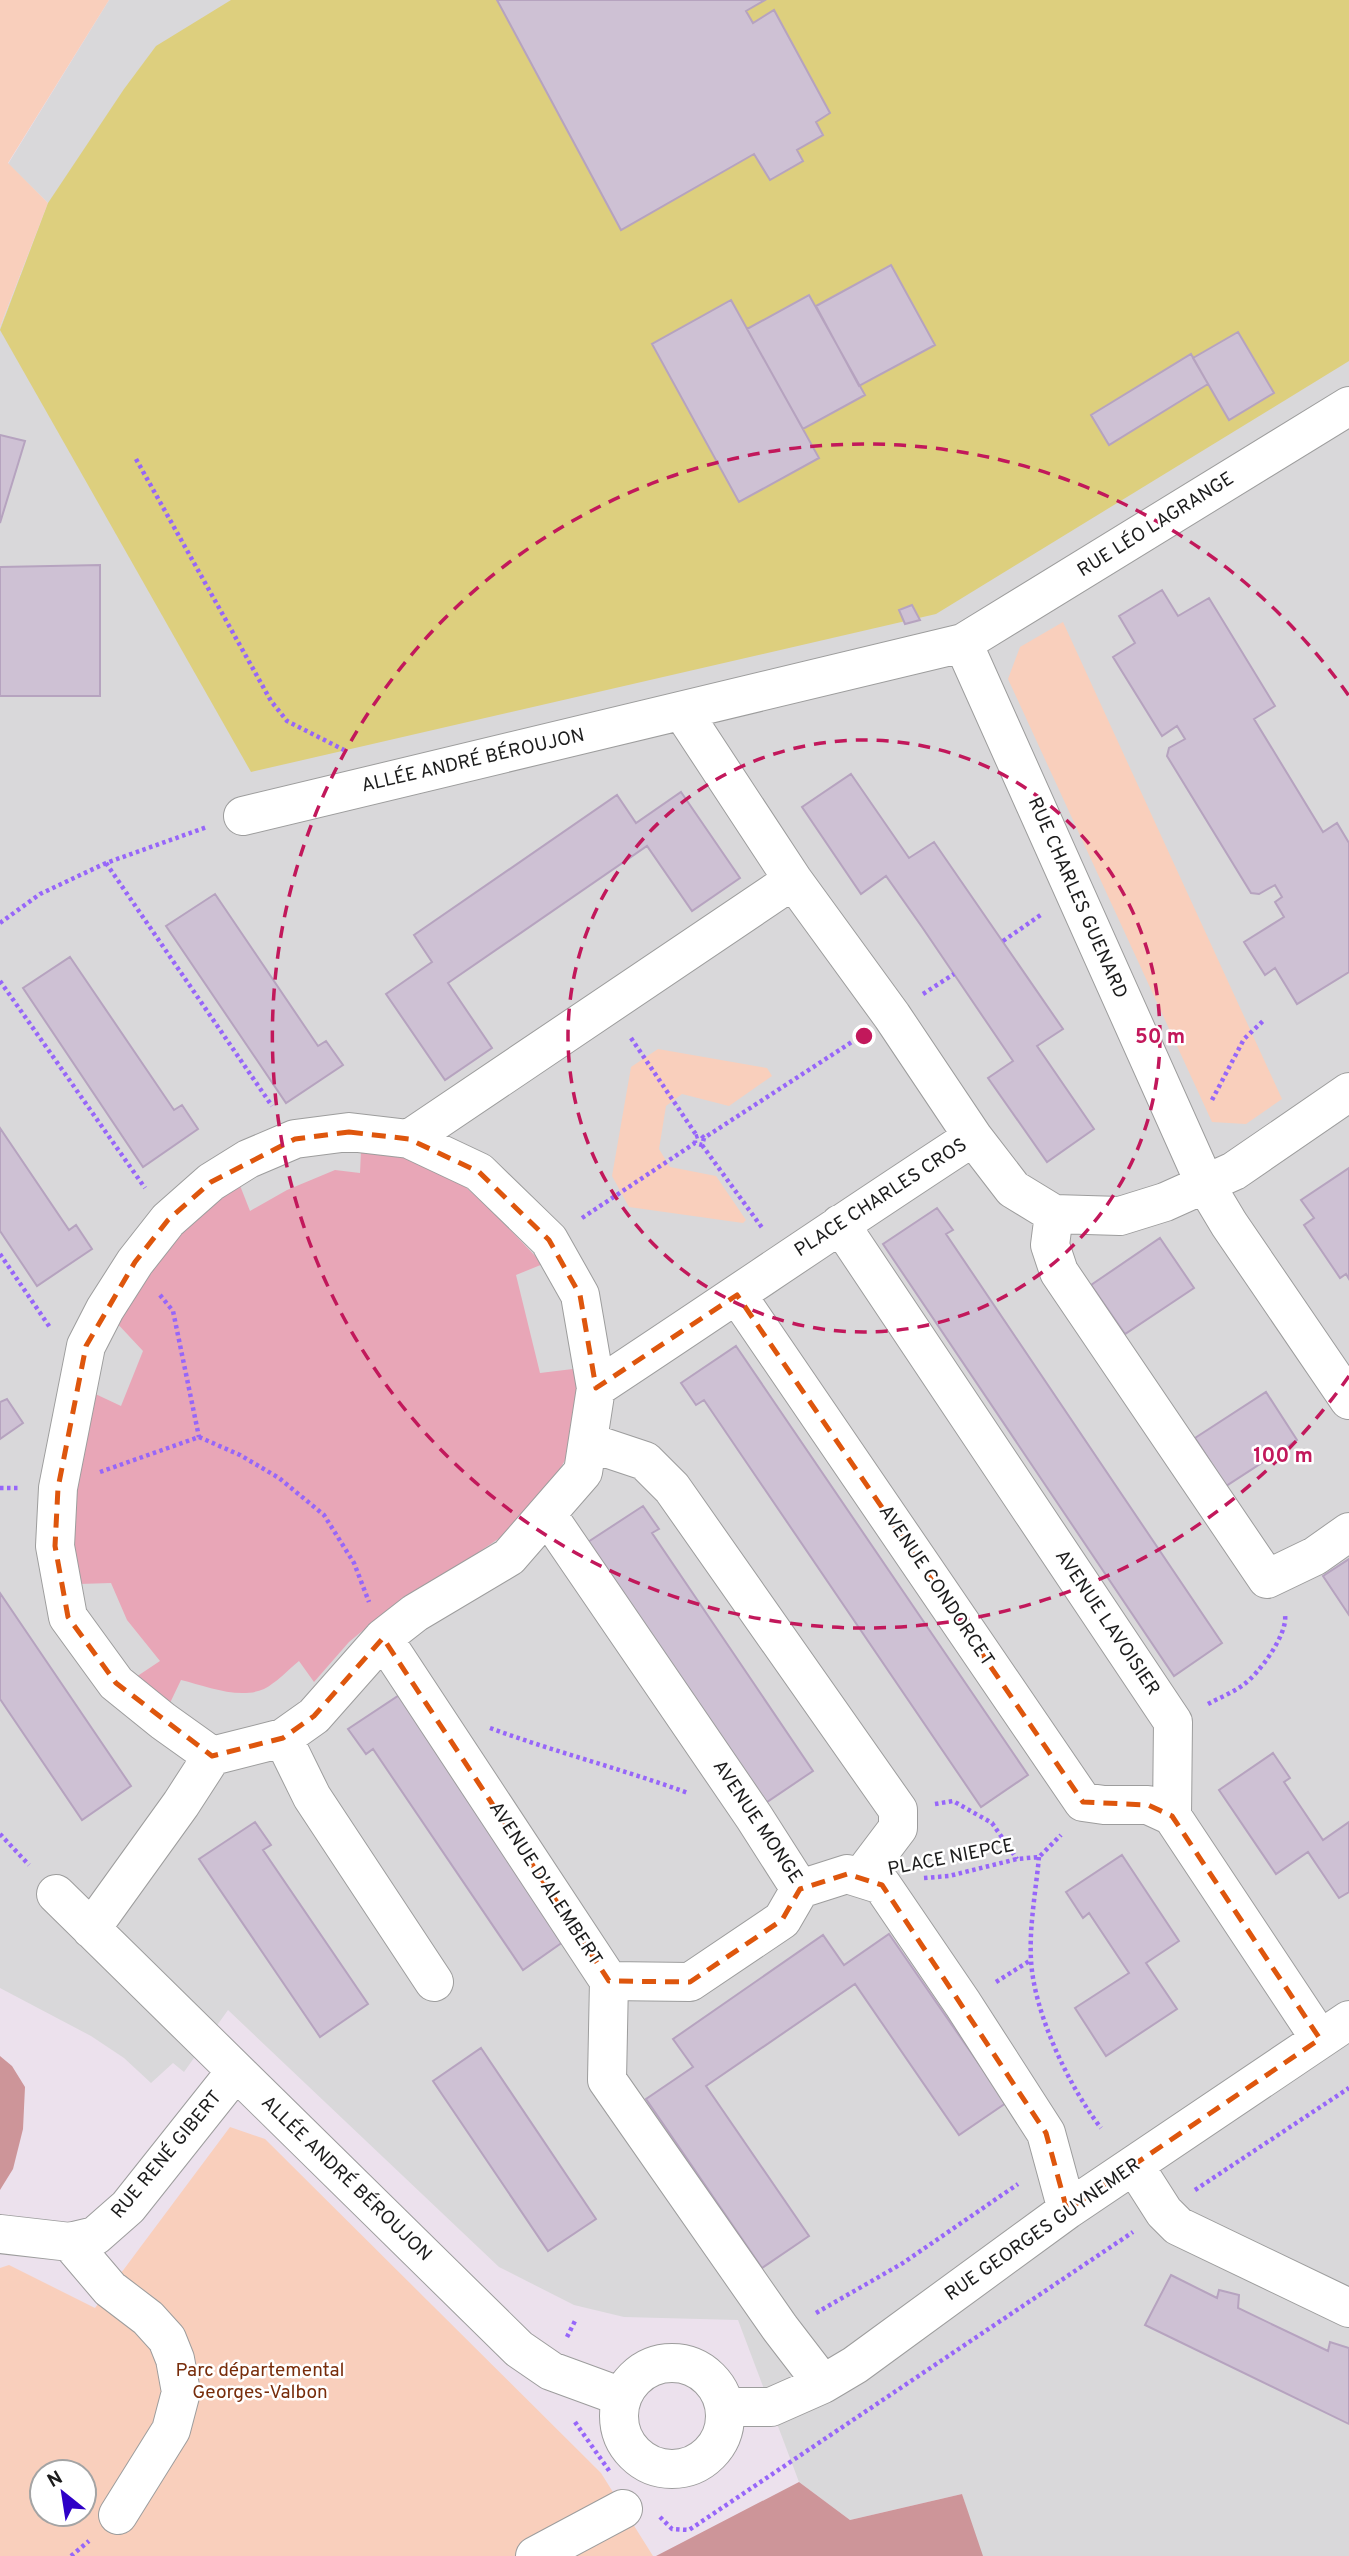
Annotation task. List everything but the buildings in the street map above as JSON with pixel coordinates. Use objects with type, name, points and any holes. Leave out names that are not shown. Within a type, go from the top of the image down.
[{"type":"street","name":"RUE LÉO LAGRANGE","points":[[963,643],[1349,406]]},
{"type":"street","name":"ALLÉE ANDRÉ BÉROUJON","points":[[243,816],[963,643]]},
{"type":"street","name":"RUE CHARLES GUENARD","points":[[963,643],[1205,1184],[1228,1224],[1349,1400]]},
{"type":"street","name":"PLACE CHARLES CROS","points":[[596,1388],[973,1137],[892,1016],[793,880],[682,711]]},
{"type":"street","points":[[409,1139],[793,880]]},
{"type":"street","points":[[973,1137],[1013,1189],[1054,1214],[1120,1216],[1165,1202],[1234,1171],[1349,1092]]},
{"type":"street","points":[[91,1928],[181,1804],[212,1756],[284,1738],[314,1716],[383,1638],[415,1613],[509,1557],[583,1472],[596,1388],[580,1294],[549,1240],[479,1172],[409,1139],[349,1132],[295,1139],[248,1159],[211,1182],[168,1220],[135,1262],[105,1309],[86,1346],[58,1488],[55,1546],[68,1617],[116,1683],[212,1756]]},
{"type":"street","points":[[1054,1214],[1050,1245],[1059,1272],[1267,1579],[1315,1556],[1349,1532]]},
{"type":"street","name":"AVENUE LAVOISIER","points":[[840,1224],[1173,1722]]},
{"type":"street","name":"AVENUE CONDORCET","points":[[737,1295],[1083,1802]]},
{"type":"street","points":[[588,1442],[645,1461],[672,1488],[898,1810],[898,1828],[871,1881],[1046,2133],[1067,2210]]},
{"type":"street","name":"AVENUE MONGE","points":[[547,1514],[754,1817],[800,1889],[847,1874],[871,1881]]},
{"type":"street","name":"AVENUE D'ALEMBERT","points":[[383,1638],[609,1981],[607,2080],[780,2328],[823,2384]]},
{"type":"street","points":[[1172,1816],[1173,1722]]},
{"type":"street","points":[[284,1738],[312,1797],[434,1982]]},
{"type":"street","points":[[1083,1802],[1148,1805],[1172,1816],[1334,2029]]},
{"type":"street","points":[[609,1981],[690,1982],[782,1920],[800,1889]]},
{"type":"street","name":"ALLÉE ANDRÉ BÉROUJON","points":[[56,1894],[519,2349],[551,2371],[622,2397]]},
{"type":"street","name":"RUE GEORGES GUYNEMER","points":[[725,2407],[771,2407],[823,2384],[855,2365],[1067,2210],[1334,2029]]},
{"type":"street","name":"RUE RENÉ GIBERT","points":[[6,2235],[70,2242],[95,2235],[128,2207],[236,2071]]},
{"type":"street","points":[[1134,2165],[1164,2212],[1178,2226],[1349,2308]]},
{"type":"street","points":[[70,2242],[110,2289],[148,2318],[166,2339],[175,2359],[181,2392],[171,2430],[118,2515]]},
{"type":"street","points":[[667,2363],[688,2365],[705,2374],[718,2388],[725,2407],[724,2429],[715,2449],[698,2463],[677,2469],[656,2468],[637,2457],[624,2440],[618,2418],[622,2397],[632,2380],[648,2368],[667,2363]]},
{"type":"street","points":[[535,2556],[639,2510]]},
{"type":"path","points":[[136,459],[271,701],[287,721],[358,757],[396,780]]},
{"type":"path","points":[[0,923],[40,894],[106,863],[183,834],[243,816]]},
{"type":"path","points":[[106,863],[295,1139]]},
{"type":"path","points":[[1003,941],[1043,914],[1077,897]]},
{"type":"path","points":[[702,1145],[704,1138],[954,974]]},
{"type":"path","points":[[0,981],[168,1220]]},
{"type":"path","points":[[609,1004],[697,1136],[704,1138]]},
{"type":"path","points":[[549,1240],[695,1143],[697,1136]]},
{"type":"path","points":[[695,1143],[702,1145],[787,1260]]},
{"type":"path","points":[[0,1254],[48,1327],[61,1337],[86,1346]]},
{"type":"path","points":[[135,1262],[173,1311],[198,1437]]},
{"type":"path","points":[[0,1488],[58,1488],[198,1437],[240,1455],[279,1478],[324,1515],[354,1563],[383,1638]]},
{"type":"path","points":[[1173,1722],[1245,1685],[1267,1660],[1286,1625],[1278,1574]]},
{"type":"path","points":[[436,1718],[453,1715],[545,1748],[624,1770],[689,1793]]},
{"type":"path","points":[[898,1810],[953,1801],[992,1823],[1017,1859]]},
{"type":"path","name":"PLACE NIEPCE","points":[[871,1881],[949,1876],[1017,1859],[1039,1857],[1063,1833],[1083,1802]]},
{"type":"path","points":[[1039,1857],[1031,1960],[1040,2004],[1065,2074],[1101,2128]]},
{"type":"path","points":[[639,2510],[672,2529],[689,2530],[1349,2088]]},
{"type":"path","points":[[780,2328],[821,2311],[903,2263],[1000,2197]]},
{"type":"highlighted area","points":[[349,1132],[409,1139],[479,1172],[549,1240],[580,1295],[596,1388],[737,1295],[1083,1802],[1148,1805],[1172,1816],[1320,2039],[1067,2210],[1046,2133],[882,1885],[847,1874],[800,1889],[782,1920],[690,1982],[609,1981],[383,1638],[314,1716],[283,1738],[212,1756],[116,1683],[68,1617],[55,1546],[58,1488],[86,1346],[135,1262],[168,1220],[211,1182],[295,1139]]},
{"type":"shaded area","points":[[109,0],[1349,0],[1349,2556],[981,2556],[962,2494],[850,2520],[799,2482],[738,2320],[624,2317],[574,2305],[499,2267],[228,2010],[184,2072],[173,2063],[151,2083],[124,2058],[91,2036],[0,1988],[0,327],[48,203],[8,164]]},
{"type":"shaded area","points":[[231,0],[1349,0],[1349,361],[936,614],[251,772],[0,330],[48,203],[124,89],[156,46]]},
{"type":"shaded area","points":[[361,1151],[409,1156],[440,1169],[472,1192],[543,1264],[516,1275],[540,1373],[581,1368],[570,1452],[549,1487],[504,1535],[402,1598],[349,1642],[314,1682],[299,1661],[273,1683],[254,1692],[233,1693],[181,1680],[169,1705],[133,1679],[160,1661],[127,1620],[111,1583],[79,1584],[73,1557],[75,1450],[89,1391],[121,1406],[143,1351],[114,1320],[151,1256],[239,1183],[250,1211],[287,1190],[335,1170],[360,1173]]},
{"type":"shaded area","points":[[0,2056],[12,2066],[25,2087],[23,2129],[13,2169],[0,2190]]},
{"type":"shaded area","points":[[799,2482],[850,2520],[962,2494],[983,2556],[656,2556]]},
{"type":"green space","points":[[0,0],[109,0],[8,163],[48,203],[0,327]]},
{"type":"green space","points":[[1063,622],[1282,1099],[1246,1124],[1212,1122],[1008,679],[1020,647]]},
{"type":"green space","points":[[658,1049],[767,1068],[772,1076],[729,1106],[682,1094],[666,1106],[659,1149],[670,1167],[716,1176],[746,1220],[743,1223],[629,1207],[612,1176],[631,1067]]},
{"type":"green space","name":"Parc départemental Georges-Valbon","points":[[230,2127],[265,2139],[601,2473],[653,2556],[0,2556],[0,2268],[9,2265],[95,2308]]}]
